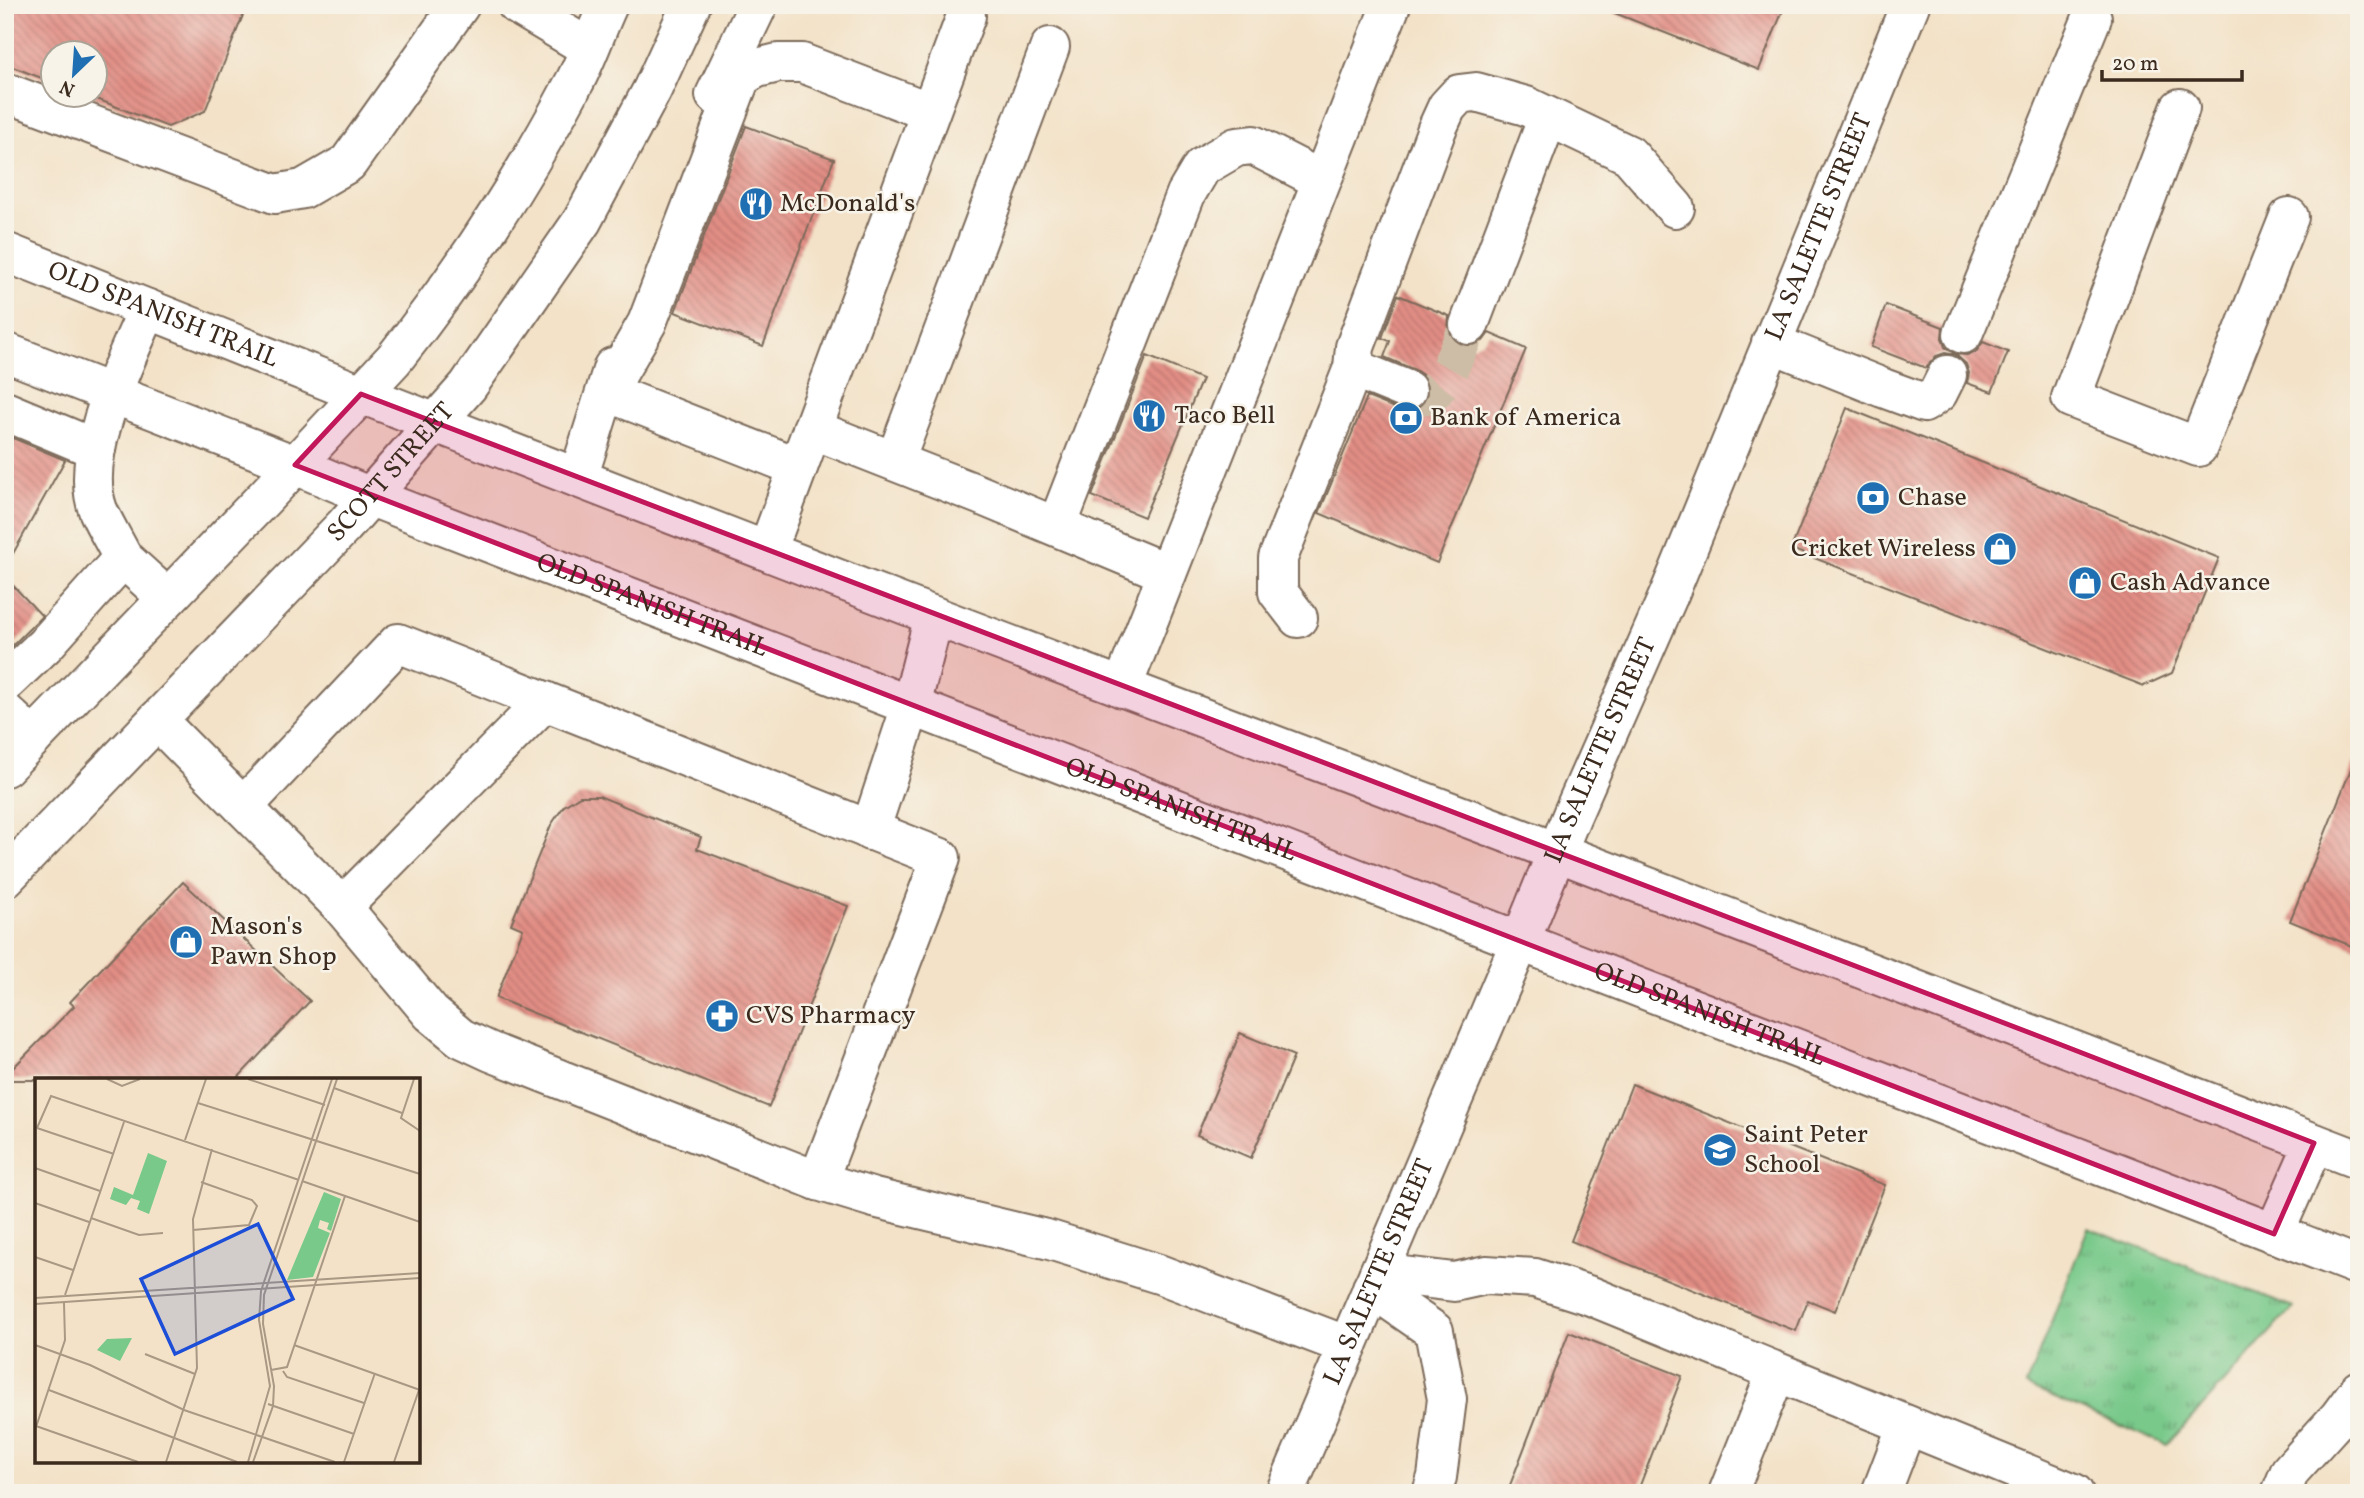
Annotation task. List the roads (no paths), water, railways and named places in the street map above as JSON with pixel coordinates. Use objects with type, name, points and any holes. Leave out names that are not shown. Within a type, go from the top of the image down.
[{"type":"main road","points":[[5,92],[275,194],[303,189],[348,163],[460,5]]},
{"type":"main road","points":[[517,5],[589,48]]},
{"type":"main road","points":[[5,767],[394,359],[447,292],[507,203],[575,81],[607,5]]},
{"type":"main road","name":"SCOTT STREET","points":[[5,878],[371,497],[468,386],[582,221],[653,90],[691,5]]},
{"type":"main road","points":[[578,478],[607,392],[632,292],[723,76],[758,5]]},
{"type":"main road","points":[[1122,688],[1391,5]]},
{"type":"main road","name":"LA SALETTE STREET","points":[[1285,1493],[1670,592],[1910,5]]},
{"type":"main road","points":[[767,551],[966,16]]},
{"type":"main road","points":[[1963,334],[2092,18]]},
{"type":"main road","points":[[895,461],[1050,47]]},
{"type":"main road","points":[[607,392],[647,323],[741,77],[757,68],[778,63],[802,63],[930,112]]},
{"type":"main road","points":[[1298,618],[1278,592],[1278,558],[1353,368],[1355,347],[1447,107],[1459,94],[1476,92],[1526,106],[1629,155],[1675,208]]},
{"type":"main road","points":[[2180,108],[2071,398],[2198,447],[2288,217]]},
{"type":"main road","points":[[1469,325],[1548,117]]},
{"type":"main road","points":[[1057,526],[1186,194],[1202,167],[1236,147],[1253,145],[1321,180]]},
{"type":"main road","name":"OLD SPANISH TRAIL","points":[[5,252],[934,617],[1557,852],[2359,1160]]},
{"type":"main road","points":[[148,309],[112,393],[92,465],[97,508],[123,558],[167,598]]},
{"type":"main road","points":[[1771,343],[1924,403],[1938,393],[1947,375]]},
{"type":"main road","name":"OLD SPANISH TRAIL","points":[[5,352],[371,497],[2359,1266]]},
{"type":"main road","points":[[1353,368],[1407,390]]},
{"type":"main road","points":[[607,392],[798,467]]},
{"type":"main road","points":[[5,411],[96,449]]},
{"type":"main road","points":[[812,429],[1057,526],[1167,573]]},
{"type":"main road","points":[[5,683],[45,645],[123,558]]},
{"type":"main road","points":[[870,831],[911,706],[934,617]]},
{"type":"main road","points":[[243,807],[398,643],[942,858],[818,1181]]},
{"type":"main road","points":[[342,907],[545,701]]},
{"type":"main road","points":[[5,712],[33,738]]},
{"type":"main road","points":[[157,720],[342,907],[431,1013],[461,1038],[818,1181],[874,1198],[1050,1240],[1159,1274],[1348,1346]]},
{"type":"main road","points":[[2274,1234],[2314,1143]]},
{"type":"main road","points":[[1375,1280],[1454,1282],[1486,1275],[1535,1278],[1591,1296],[2074,1493]]},
{"type":"main road","points":[[1375,1280],[1434,1331],[1447,1399],[1437,1478],[1432,1493]]},
{"type":"main road","points":[[1728,1493],[1776,1373]]},
{"type":"main road","points":[[2281,1493],[2290,1471],[2339,1417],[2359,1390]]},
{"type":"main road","points":[[1881,1493],[1908,1425]]},
{"type":"tunnel","points":[[1407,390],[1422,395],[1434,391],[1446,375],[1469,325]]},
{"type":"place","name":"McDonald's","points":[[756,204]]},
{"type":"place","name":"Taco Bell","points":[[1149,416]]},
{"type":"place","name":"Bank of America","points":[[1406,418]]},
{"type":"place","name":"Chase","points":[[1873,498]]},
{"type":"place","name":"Cricket Wireless","points":[[2000,549]]},
{"type":"place","name":"Cash Advance","points":[[2085,583]]},
{"type":"place","name":"Mason's Pawn Shop","points":[[186,942]]},
{"type":"place","name":"CVS Pharmacy","points":[[722,1016]]},
{"type":"place","name":"Saint Peter School","points":[[1720,1150]]}]
